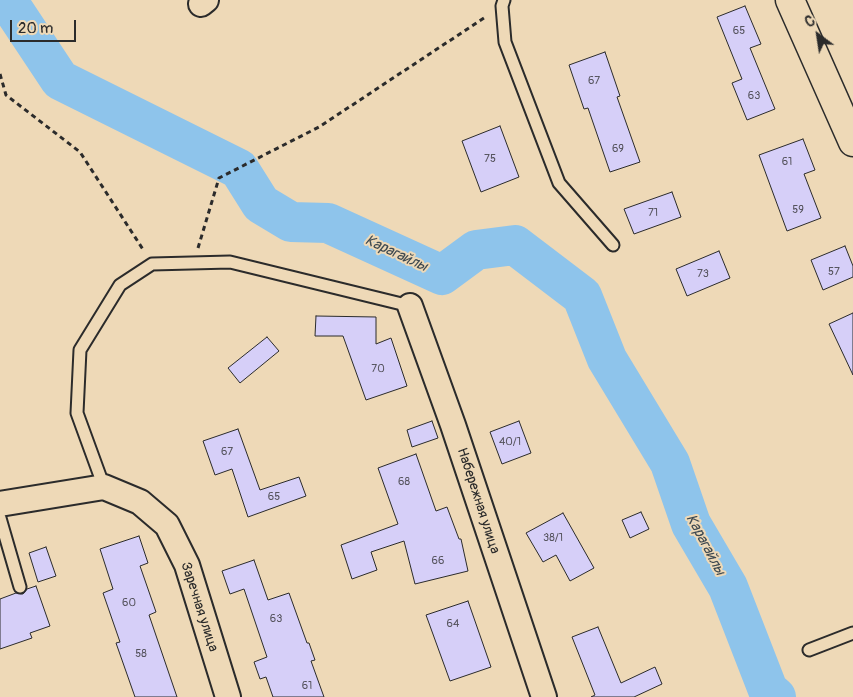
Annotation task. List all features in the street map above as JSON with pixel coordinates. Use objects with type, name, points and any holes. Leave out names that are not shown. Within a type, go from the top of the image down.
[{"type":"main road","points":[[790,0],[853,142]]},
{"type":"street","name":"Набережная улица","points":[[410,306],[453,425],[544,697]]},
{"type":"street","name":"Заречная улица","points":[[104,487],[140,502],[167,525],[187,565],[228,697]]},
{"type":"street","points":[[0,504],[104,487]]},
{"type":"lane","points":[[503,3],[506,42],[559,183],[613,245]]},
{"type":"lane","points":[[104,487],[77,413],[80,350],[120,285],[152,264],[230,262],[410,306]]},
{"type":"lane","points":[[0,518],[20,587]]},
{"type":"lane","points":[[809,650],[853,633]]},
{"type":"path","points":[[193,263],[219,178],[319,127],[503,3]]},
{"type":"path","points":[[0,74],[6,95]]},
{"type":"path","points":[[0,91],[80,152],[152,264]]},
{"type":"building","points":[[745,6],[761,44],[750,48],[775,109],[747,120],[732,83],[742,79],[717,17]]},
{"type":"building","points":[[605,52],[620,96],[617,97],[640,162],[610,172],[588,108],[584,109],[569,65]]},
{"type":"building","points":[[500,126],[519,177],[481,192],[462,141]]},
{"type":"building","points":[[803,139],[815,170],[804,174],[821,218],[787,231],[759,155]]},
{"type":"building","points":[[672,192],[681,217],[634,234],[624,209]]},
{"type":"building","points":[[845,246],[853,266],[853,277],[823,290],[811,260]]},
{"type":"building","points":[[719,251],[730,278],[687,296],[676,269]]},
{"type":"building","points":[[853,313],[853,375],[829,324]]},
{"type":"building","points":[[316,316],[376,317],[376,344],[391,338],[407,386],[366,400],[343,336],[315,336]]},
{"type":"building","points":[[267,337],[279,351],[240,383],[228,368]]},
{"type":"building","points":[[432,421],[438,438],[412,447],[407,430]]},
{"type":"building","points":[[519,421],[531,453],[502,464],[490,432]]},
{"type":"building","points":[[238,429],[260,490],[299,477],[306,496],[248,517],[232,469],[215,475],[203,441]]},
{"type":"building","points":[[416,454],[436,511],[447,507],[459,539],[461,539],[468,571],[415,584],[404,541],[371,552],[377,570],[352,579],[341,545],[398,524],[378,468]]},
{"type":"building","points":[[641,512],[649,529],[630,538],[622,520]]},
{"type":"building","points":[[563,513],[594,568],[570,581],[556,555],[543,562],[526,533]]},
{"type":"building","points":[[139,536],[148,563],[140,566],[156,612],[149,615],[177,697],[135,697],[116,643],[120,642],[103,593],[113,589],[100,549]]},
{"type":"building","points":[[46,547],[56,576],[38,582],[29,553]]},
{"type":"building","points":[[254,560],[268,600],[289,593],[315,660],[311,661],[324,697],[273,697],[266,677],[260,679],[254,662],[267,657],[244,589],[230,594],[222,571]]},
{"type":"building","points":[[36,586],[50,626],[30,633],[32,638],[0,649],[0,599],[16,593],[23,594],[27,589]]},
{"type":"building","points":[[468,601],[491,667],[450,681],[426,615]]},
{"type":"building","points":[[598,627],[621,683],[655,667],[662,684],[634,697],[591,697],[595,695],[572,637]]},
{"type":"waterway","name":"Карагайлы","points":[[7,0],[60,80],[239,169],[261,204],[291,222],[328,223],[442,275],[476,250],[515,245],[582,296],[607,359],[670,463],[691,524],[728,587],[768,690],[776,697]]}]
